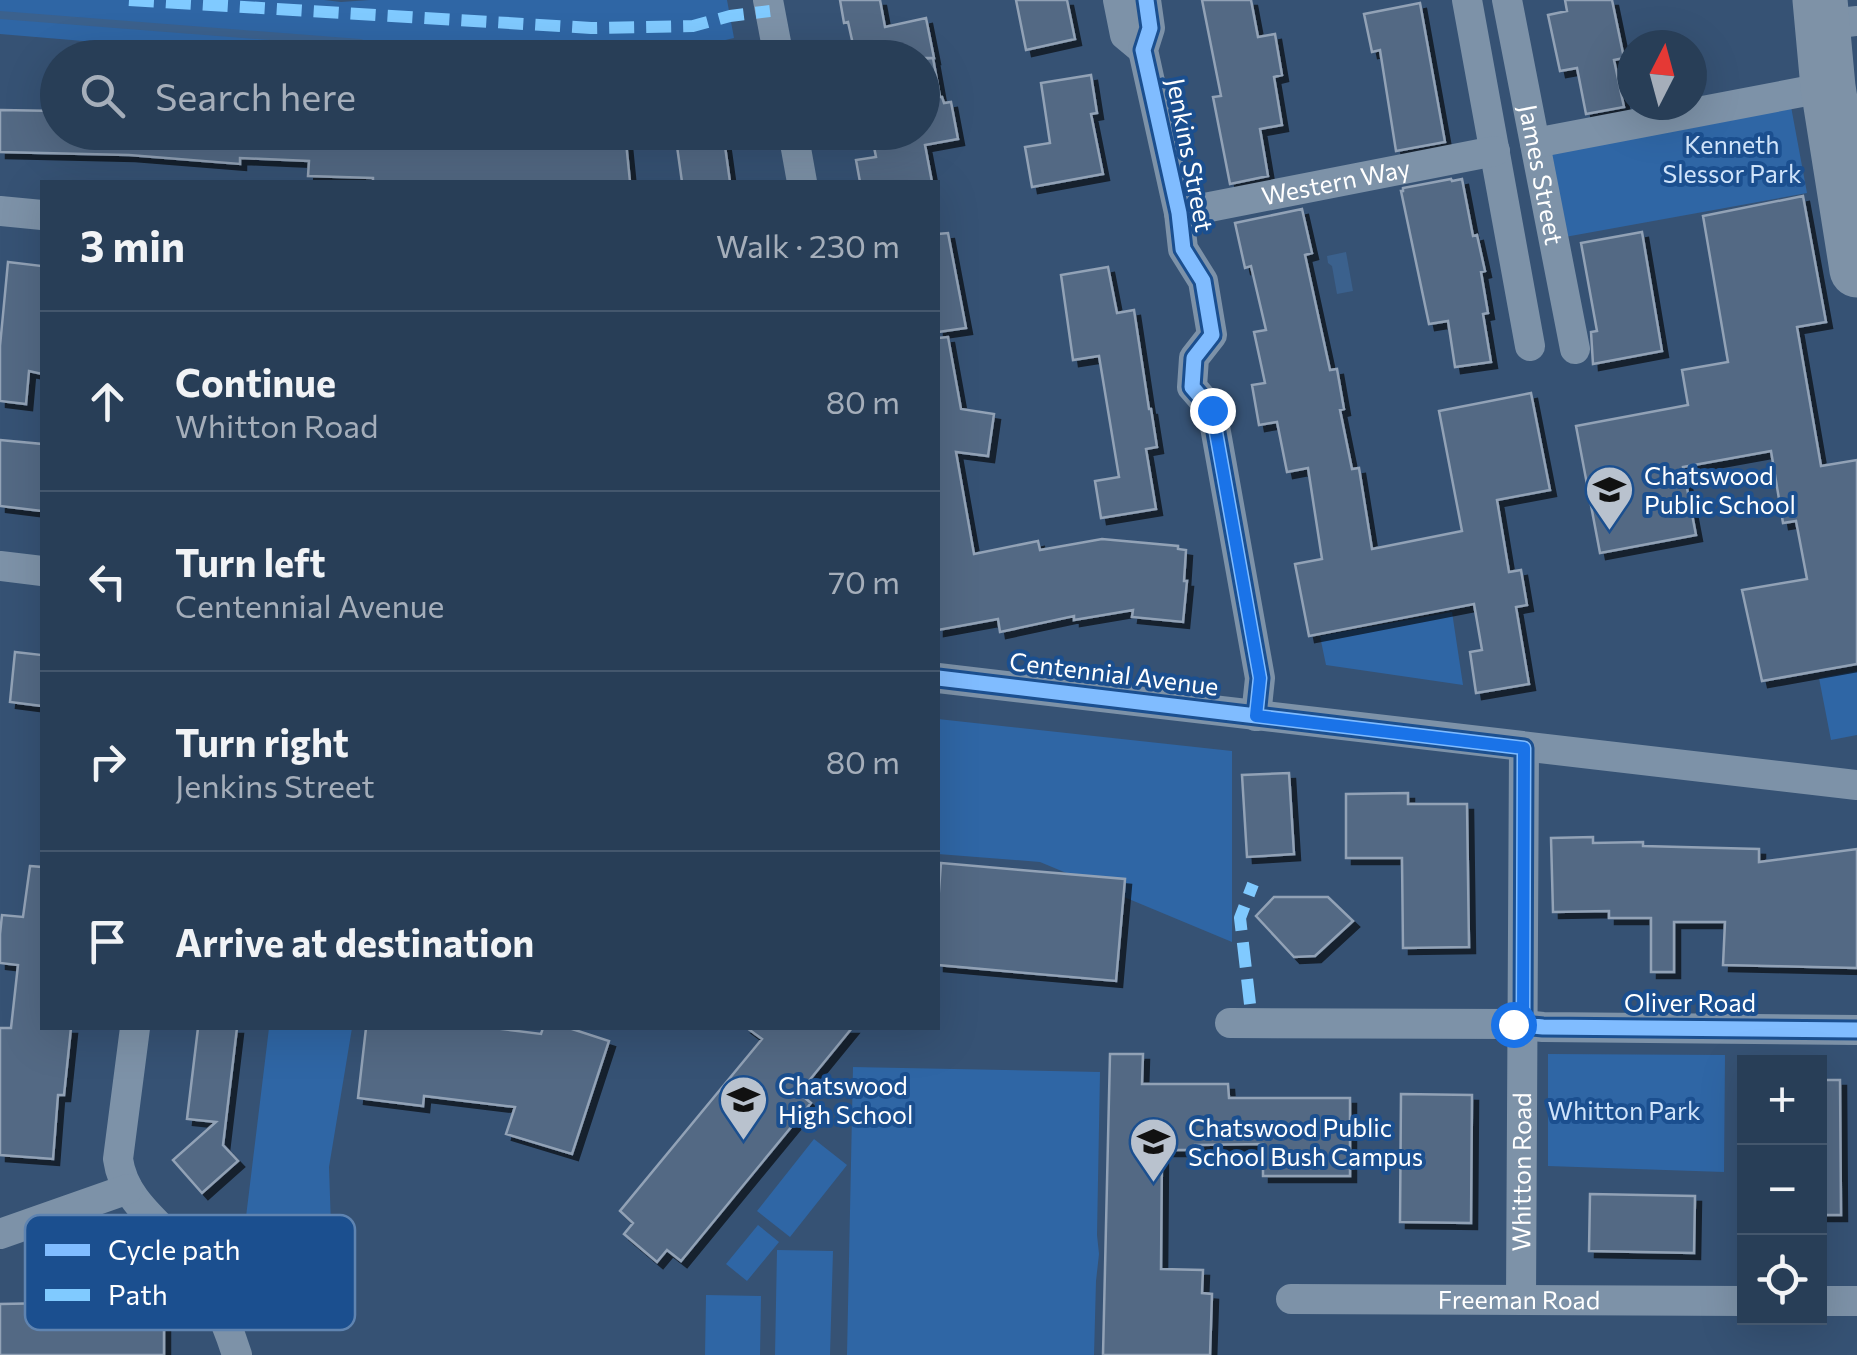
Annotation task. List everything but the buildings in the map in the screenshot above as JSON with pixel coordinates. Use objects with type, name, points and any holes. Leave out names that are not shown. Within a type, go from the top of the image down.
[{"type":"highway","points":[[1841,32],[1857,270]]},
{"type":"street","points":[[768,0],[776,40]]},
{"type":"street","name":"Jenkins Street","points":[[1118,0],[1125,35],[1143,50]]},
{"type":"street","name":"Jenkins Street","points":[[1146,0],[1150,28],[1143,50],[1179,213],[1183,249],[1203,281],[1212,336],[1194,358],[1192,387],[1212,410],[1260,678],[1256,716]]},
{"type":"street","name":"James Street","points":[[1467,0],[1530,346]]},
{"type":"street","name":"James Street","points":[[1507,0],[1575,349]]},
{"type":"street","points":[[1534,143],[1841,32]]},
{"type":"street","points":[[796,150],[802,180]]},
{"type":"street","name":"Western Way","points":[[1179,213],[1495,151]]},
{"type":"street","points":[[0,211],[40,215]]},
{"type":"street","points":[[0,566],[40,572]]},
{"type":"street","name":"Centennial Avenue","points":[[940,678],[1857,785]]},
{"type":"street","name":"Whitton Road","points":[[1521,1300],[1524,748]]},
{"type":"street","name":"Oliver Road","points":[[1230,1023],[1857,1030]]},
{"type":"street","points":[[135,1030],[118,1158],[128,1190],[149,1215]]},
{"type":"street","points":[[55,1215],[128,1190]]},
{"type":"street","points":[[0,1234],[25,1225]]},
{"type":"street","name":"Freeman Road","points":[[1292,1299],[1737,1301]]},
{"type":"street","points":[[1827,1301],[1857,1301]]},
{"type":"street","points":[[228,1330],[236,1355]]},
{"type":"green space","points":[[0,0],[727,0],[734,38],[72,40],[0,34]]},
{"type":"green space","name":"Kenneth Slessor Park","points":[[1790,101],[1807,193],[1565,237],[1548,145],[1686,120],[1707,120],[1707,116]]},
{"type":"green space","points":[[1452,612],[1463,685],[1326,665],[1320,636]]},
{"type":"green space","points":[[1857,671],[1857,735],[1831,740],[1819,678]]},
{"type":"green space","points":[[940,719],[1232,751],[1232,942],[1040,862],[940,854]]},
{"type":"green space","points":[[269,1030],[352,1030],[329,1167],[331,1215],[246,1215]]},
{"type":"green space","name":"Whitton Park","points":[[1548,1054],[1725,1055],[1724,1172],[1548,1166]]},
{"type":"green space","points":[[853,1067],[1100,1072],[1094,1355],[847,1355]]},
{"type":"green space","points":[[814,1139],[847,1165],[790,1237],[757,1211]]},
{"type":"green space","points":[[758,1225],[779,1242],[747,1281],[726,1264]]},
{"type":"green space","points":[[777,1250],[833,1251],[830,1355],[775,1355]]},
{"type":"green space","points":[[706,1295],[761,1296],[760,1355],[705,1355]]},
{"type":"shaded area","points":[[1346,252],[1353,291],[1337,294],[1327,256]]},
{"type":"waterway","points":[[0,15],[321,40]]},
{"type":"marked path","points":[[129,0],[591,28],[693,26],[770,11]]},
{"type":"marked path","points":[[1250,1004],[1240,918],[1253,884]]},
{"type":"cycle path","points":[[1146,0],[1150,28],[1143,50],[1179,213],[1183,249],[1203,281],[1212,335],[1194,358],[1192,387],[1212,410],[1260,678],[1256,716]]},
{"type":"cycle path","points":[[940,678],[1524,748],[1523,1025],[1857,1030]]},
{"type":"place","name":"Chatswood Public School","points":[[1609,532]]},
{"type":"place","name":"Chatswood High School","points":[[743,1142]]},
{"type":"place","name":"Chatswood Public School Bush Campus","points":[[1153,1184]]},
{"type":"route","points":[[1212,410],[1260,678],[1256,716],[1524,748],[1523,1025],[1513,1024]]}]
